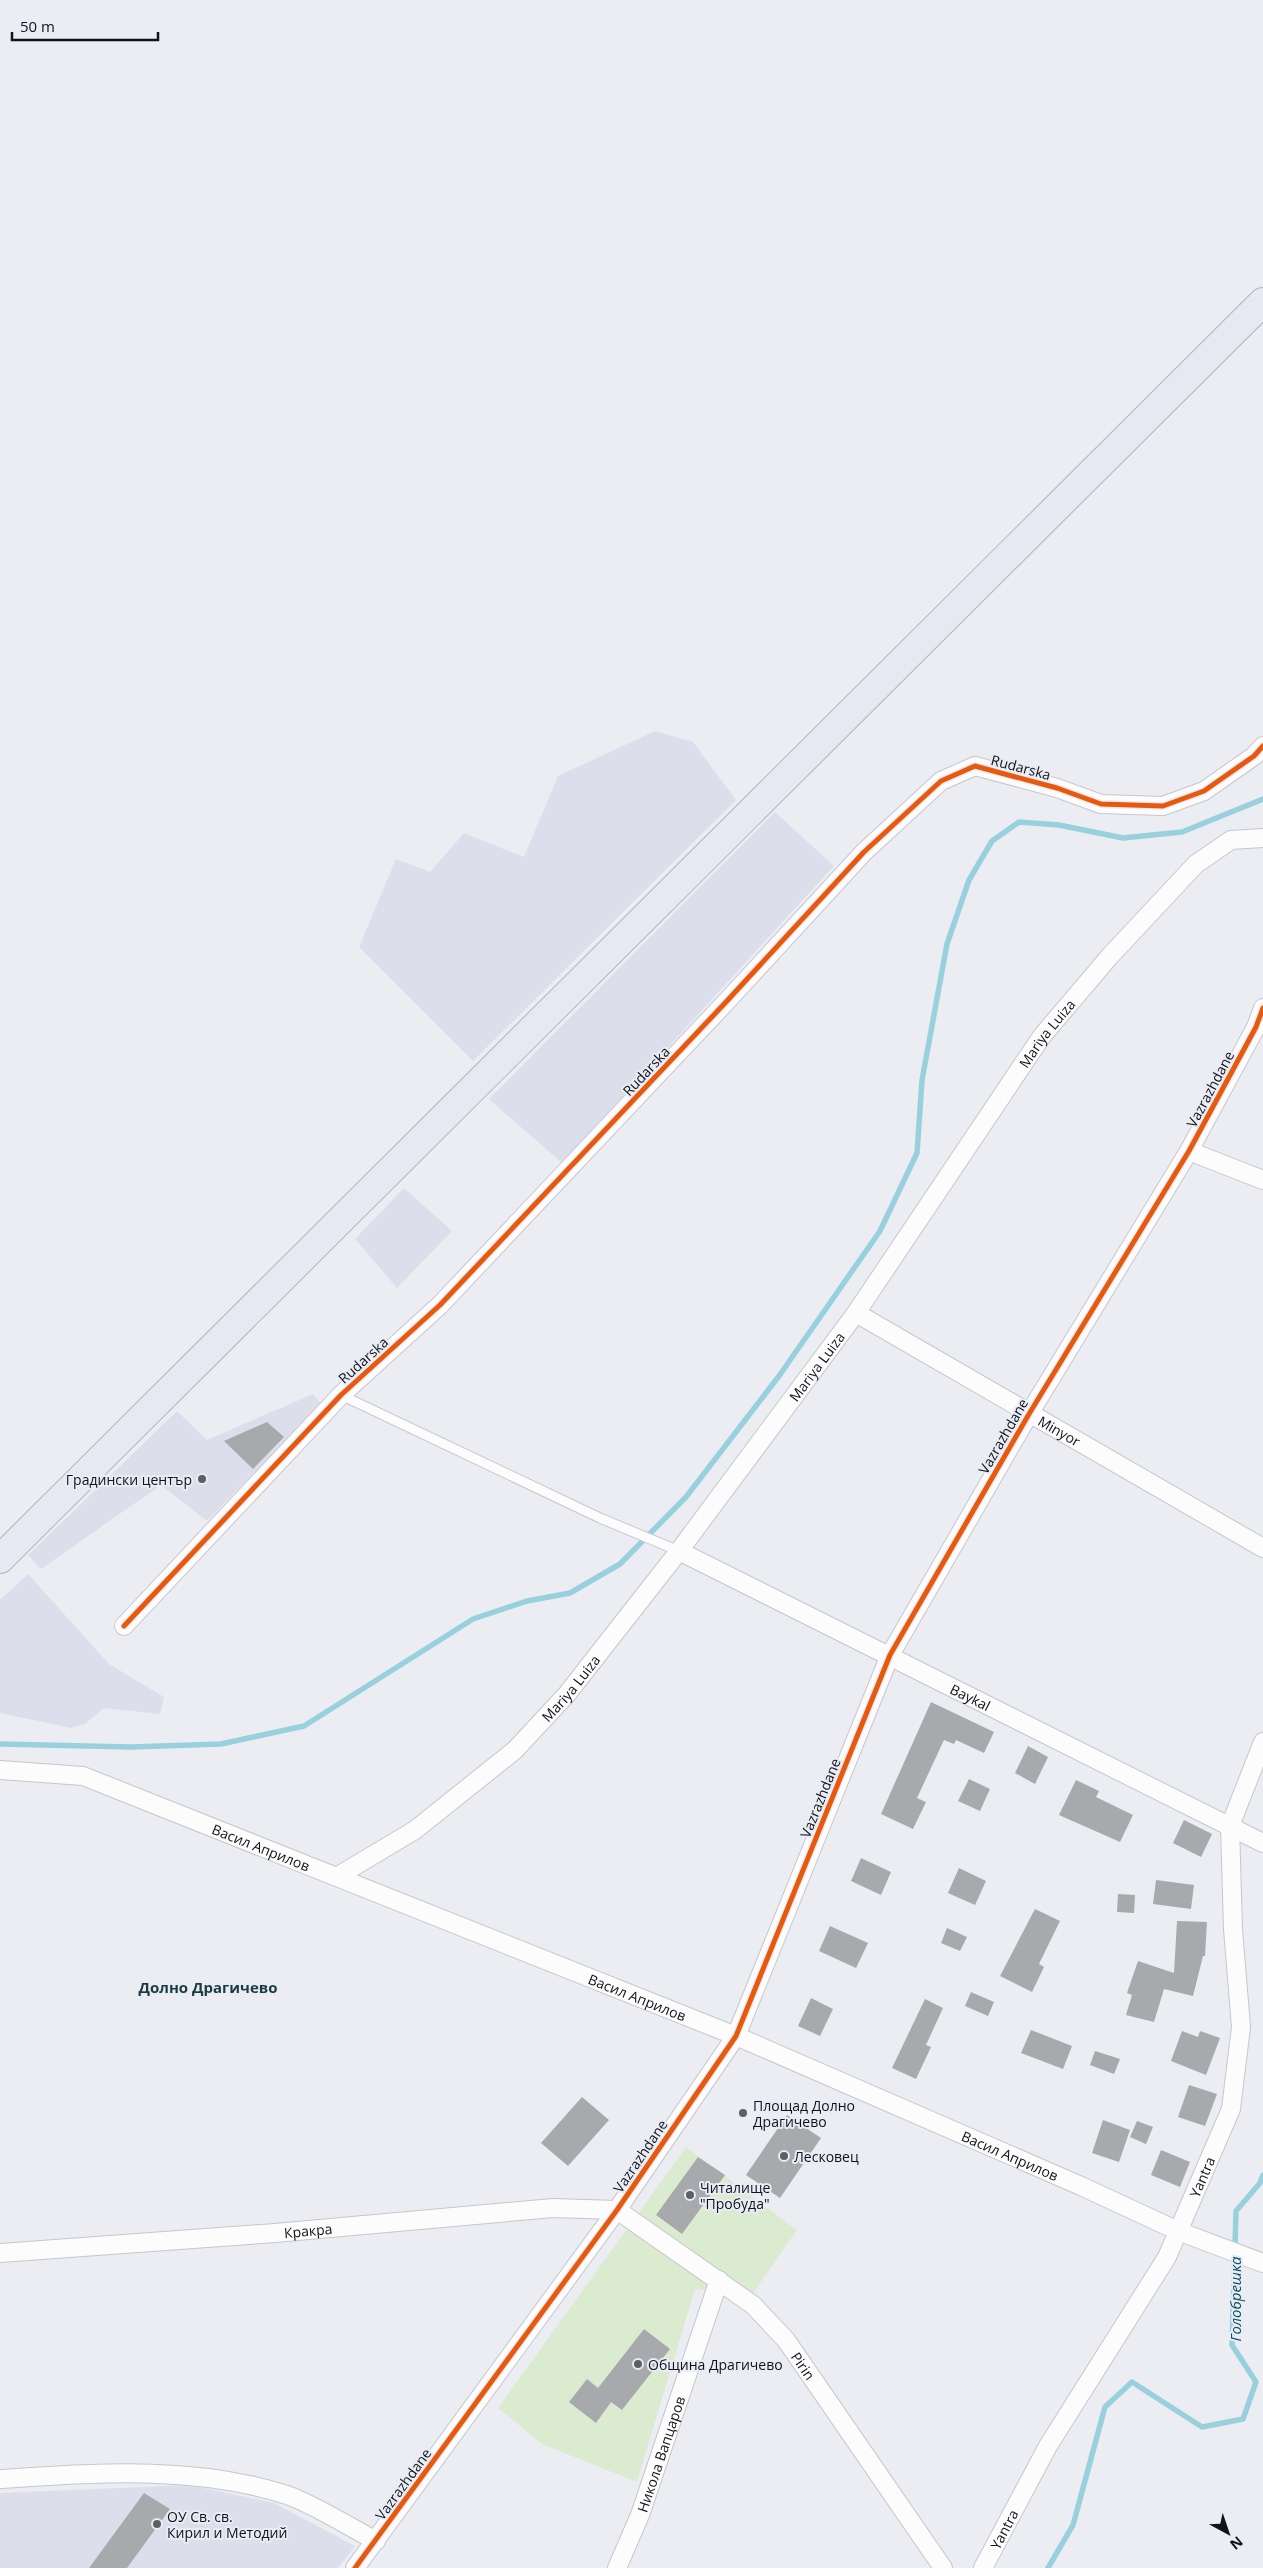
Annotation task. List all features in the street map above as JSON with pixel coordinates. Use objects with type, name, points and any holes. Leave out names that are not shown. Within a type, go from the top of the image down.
[{"type":"highway","points":[[0,1559],[1263,302]]},
{"type":"street","name":"Rudarska","points":[[124,1626],[341,1395],[440,1305],[726,1002],[864,852],[941,781],[975,766],[1057,788],[1101,804],[1163,806],[1204,791],[1254,756],[1263,746]]},
{"type":"street","name":"Mariya Luiza","points":[[338,1876],[415,1830],[515,1750],[567,1694],[679,1551],[856,1313],[1042,1036],[1110,956],[1196,864],[1231,840],[1263,838]]},
{"type":"street","name":"Vazrazhdane","points":[[355,2568],[617,2210],[736,2036],[890,1655],[1029,1414],[1189,1151],[1256,1027],[1263,1008]]},
{"type":"street","points":[[1189,1151],[1263,1180]]},
{"type":"street","name":"Minyor","points":[[856,1313],[1263,1548]]},
{"type":"street","name":"Baykal","points":[[679,1551],[1263,1843]]},
{"type":"street","name":"Yantra","points":[[983,2568],[1048,2446],[1166,2257],[1231,2109],[1240,2027],[1233,1930],[1230,1826],[1263,1742]]},
{"type":"street","name":"Васил Априлов","points":[[0,1770],[83,1776],[736,2036],[1081,2186],[1178,2232],[1263,2262]]},
{"type":"street","name":"Кракра","points":[[0,2254],[275,2233],[553,2208],[617,2210]]},
{"type":"street","name":"Pirin","points":[[617,2210],[753,2305],[786,2340],[943,2568]]},
{"type":"street","name":"Никола Вапцаров","points":[[617,2568],[640,2515],[718,2280]]},
{"type":"street","points":[[0,2479],[114,2472],[222,2479],[289,2496],[376,2541]]},
{"type":"lane","points":[[341,1395],[634,1532],[679,1551]]},
{"type":"shaded area","points":[[655,731],[693,742],[736,800],[473,1061],[359,947],[396,859],[430,872],[464,833],[524,857],[558,776]]},
{"type":"shaded area","points":[[775,812],[834,866],[562,1163],[489,1099]]},
{"type":"shaded area","points":[[404,1188],[452,1231],[397,1288],[355,1239]]},
{"type":"shaded area","points":[[313,1394],[321,1404],[207,1521],[161,1485],[41,1569],[28,1555],[177,1411],[207,1440]]},
{"type":"shaded area","points":[[28,1574],[109,1664],[164,1697],[160,1714],[104,1708],[85,1724],[71,1728],[0,1713],[0,1600]]},
{"type":"shaded area","name":"ОУ Св. св. Кирил и Методий","points":[[190,2485],[274,2503],[355,2546],[338,2568],[0,2568],[0,2493]]},
{"type":"green space","points":[[686,2147],[797,2230],[751,2296],[695,2289],[637,2482],[542,2444],[498,2408]]},
{"type":"building","points":[[267,1422],[284,1437],[253,1469],[224,1441]]},
{"type":"building","points":[[931,1702],[994,1732],[984,1753],[956,1740],[954,1744],[944,1740],[917,1798],[926,1802],[913,1829],[881,1814]]},
{"type":"building","points":[[1028,1746],[1048,1757],[1035,1784],[1015,1773]]},
{"type":"building","points":[[969,1779],[990,1789],[980,1811],[958,1801]]},
{"type":"building","points":[[1076,1780],[1099,1791],[1096,1797],[1133,1815],[1120,1842],[1059,1815]]},
{"type":"building","points":[[1184,1820],[1212,1834],[1201,1857],[1173,1843]]},
{"type":"building","points":[[861,1858],[891,1872],[881,1895],[851,1881]]},
{"type":"building","points":[[959,1868],[986,1881],[975,1905],[948,1893]]},
{"type":"building","points":[[1156,1880],[1194,1885],[1191,1909],[1153,1904]]},
{"type":"building","points":[[1118,1894],[1135,1895],[1134,1913],[1117,1912]]},
{"type":"building","points":[[1035,1909],[1060,1921],[1039,1964],[1044,1967],[1032,1992],[1000,1976]]},
{"type":"building","points":[[1177,1921],[1207,1922],[1205,1956],[1203,1956],[1193,1996],[1164,1989],[1154,2022],[1126,2015],[1132,1995],[1127,1993],[1138,1961],[1174,1973]]},
{"type":"building","points":[[830,1926],[868,1943],[856,1968],[819,1951]]},
{"type":"building","points":[[947,1928],[967,1937],[960,1951],[941,1943]]},
{"type":"building","points":[[971,1992],[994,2002],[988,2016],[965,2006]]},
{"type":"building","points":[[811,1998],[833,2009],[820,2036],[798,2026]]},
{"type":"building","points":[[925,1999],[943,2008],[926,2045],[931,2047],[916,2079],[892,2068]]},
{"type":"building","points":[[1031,2030],[1072,2046],[1063,2069],[1021,2053]]},
{"type":"building","points":[[1182,2031],[1198,2037],[1200,2031],[1220,2038],[1206,2075],[1171,2061]]},
{"type":"building","points":[[1095,2051],[1120,2059],[1114,2074],[1090,2065]]},
{"type":"building","points":[[1189,2085],[1217,2094],[1205,2126],[1178,2117]]},
{"type":"building","points":[[582,2097],[609,2120],[568,2166],[541,2143]]},
{"type":"building","name":"Лесковец","points":[[787,2115],[821,2138],[780,2198],[746,2175]]},
{"type":"building","points":[[1103,2120],[1130,2130],[1119,2162],[1092,2153]]},
{"type":"building","points":[[1137,2121],[1153,2127],[1146,2144],[1130,2137]]},
{"type":"building","points":[[1161,2150],[1190,2162],[1180,2187],[1151,2175]]},
{"type":"building","name":"Читалище \"Пробуда\"","points":[[698,2157],[725,2175],[682,2234],[656,2215]]},
{"type":"building","name":"Община Драгичево","points":[[644,2329],[670,2349],[622,2410],[611,2402],[596,2423],[569,2402],[587,2379],[598,2388]]},
{"type":"building","points":[[144,2493],[170,2509],[127,2568],[89,2568]]},
{"type":"waterway","points":[[0,1744],[131,1747],[221,1744],[304,1726],[473,1619],[527,1601],[570,1593],[620,1564],[686,1497],[779,1376],[880,1231],[917,1153],[922,1080],[947,944],[969,880],[992,841],[1019,822],[1059,825],[1123,838],[1182,832],[1263,799]]},
{"type":"waterway","name":"Голобрешка","points":[[1048,2568],[1073,2525],[1105,2407],[1132,2382],[1202,2427],[1243,2419],[1256,2382],[1232,2345],[1236,2211],[1260,2183],[1263,2175]]},
{"type":"cycle path","points":[[124,1626],[341,1395],[440,1305],[726,1002],[864,852],[941,781],[975,766],[1057,788],[1101,804],[1163,806],[1204,791],[1254,756],[1263,746]]},
{"type":"cycle path","points":[[355,2568],[617,2210],[736,2036],[890,1655],[1029,1414],[1189,1151],[1256,1027],[1263,1008]]},
{"type":"place","name":"Градински център","points":[[202,1479]]},
{"type":"place","name":"Площад Долно Драгичево","points":[[743,2113]]},
{"type":"place","name":"Лесковец","points":[[784,2156]]},
{"type":"place","name":"Читалище \"Пробуда\"","points":[[690,2195]]},
{"type":"place","name":"Община Драгичево","points":[[638,2364]]},
{"type":"place","name":"ОУ Св. св. Кирил и Методий","points":[[157,2524]]},
{"type":"district","name":"Долно Драгичево","points":[[208,1987]]}]
